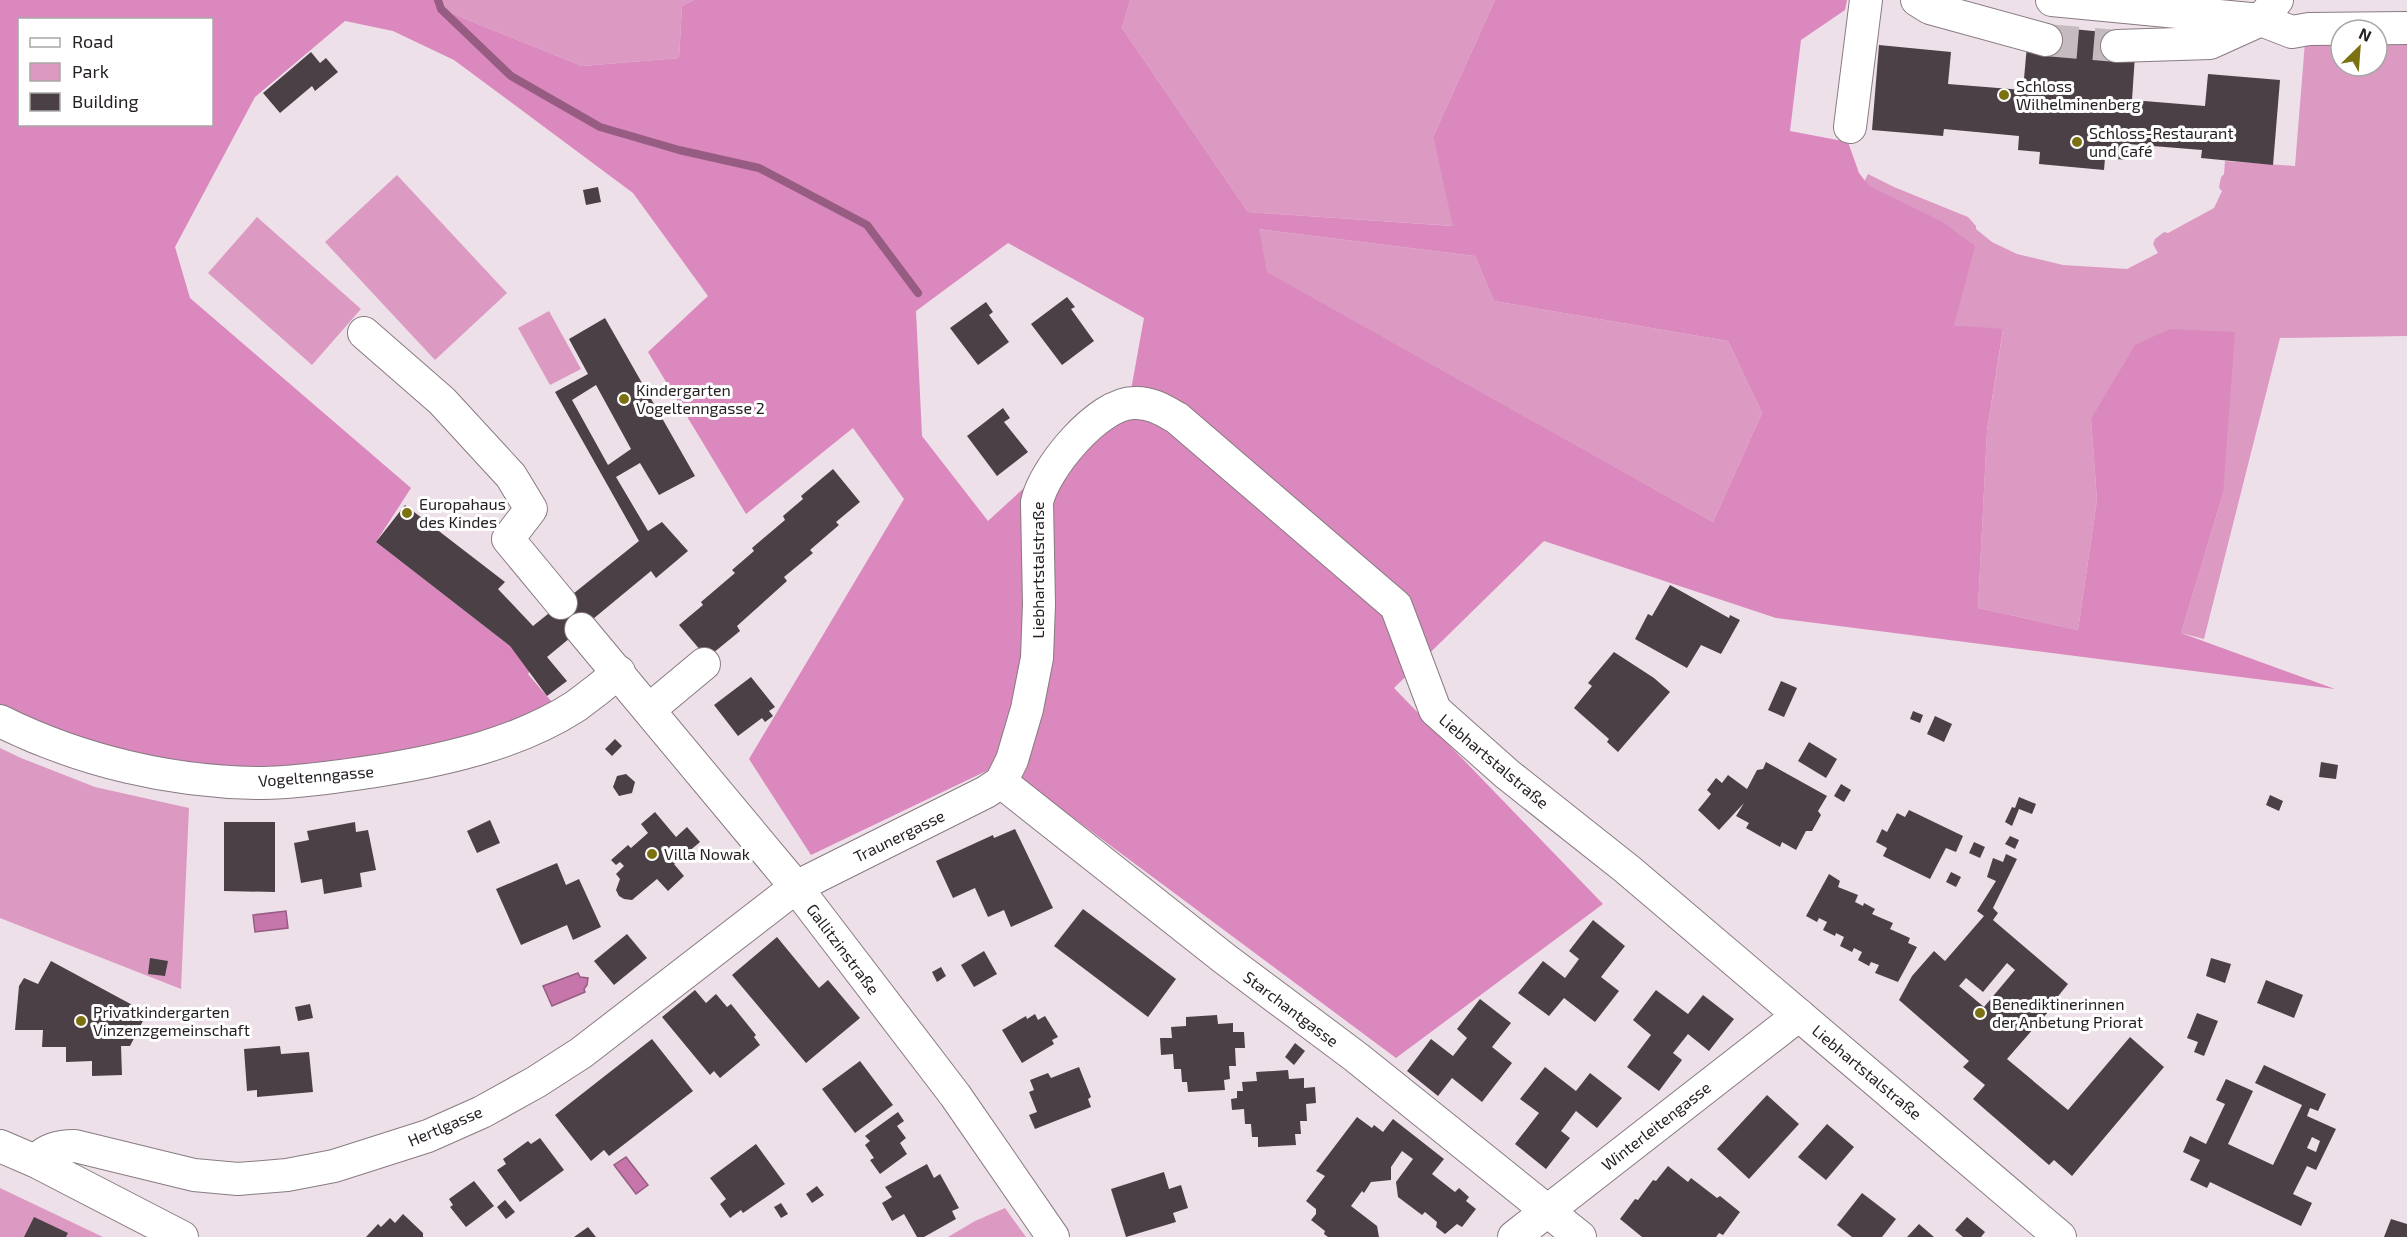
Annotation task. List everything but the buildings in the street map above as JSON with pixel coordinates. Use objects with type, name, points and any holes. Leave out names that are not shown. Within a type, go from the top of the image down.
[{"type":"street","points":[[1850,128],[1866,0]]},
{"type":"street","points":[[1917,0],[1930,8],[2046,40]]},
{"type":"street","points":[[2052,0],[2269,10],[2292,32],[2309,29],[2407,28]]},
{"type":"street","points":[[2117,46],[2210,43],[2269,10]]},
{"type":"street","points":[[364,333],[442,400],[511,476],[531,508],[508,539],[561,603]]},
{"type":"street","name":"Liebhartstalstraße","points":[[1001,782],[1012,760],[1027,709],[1037,658],[1039,604],[1037,502],[1040,489],[1055,465],[1102,414],[1131,402],[1155,405],[1177,418],[1396,606],[1435,710],[1507,774],[1627,869],[2060,1237]]},
{"type":"street","name":"Gallitzinstraße","points":[[581,628],[796,887],[955,1095],[1053,1237]]},
{"type":"street","points":[[650,709],[704,664]]},
{"type":"street","name":"Vogeltenngasse","points":[[0,721],[30,736],[100,760],[144,771],[195,778],[276,782],[346,776],[429,762],[503,740],[549,721],[574,707],[619,672]]},
{"type":"street","name":"Traunergasse","points":[[796,887],[986,792],[1001,782]]},
{"type":"street","name":"Starchantgasse","points":[[1001,782],[1225,959],[1356,1057],[1580,1237]]},
{"type":"street","name":"Hertlgasse","points":[[35,1161],[45,1151],[60,1146],[75,1146],[194,1175],[238,1179],[334,1166],[428,1136],[482,1112],[536,1082],[581,1053],[796,887]]},
{"type":"street","name":"Winterleitengasse","points":[[1514,1237],[1799,1015]]},
{"type":"street","points":[[0,1146],[35,1161],[182,1237]]},
{"type":"green space","points":[[439,0],[694,0],[682,6],[679,58],[582,66],[441,9]]},
{"type":"green space","points":[[1130,0],[1495,0],[1433,137],[1454,226],[1248,212],[1122,28]]},
{"type":"green space","points":[[2389,35],[2407,35],[2407,336],[2280,338],[2204,639],[2181,633],[2223,494],[2091,418],[2097,500],[2078,630],[1978,608],[1987,431],[2003,330],[1954,325],[1864,182],[1868,174],[1968,217],[1976,229],[1992,242],[2017,254],[2063,265],[2127,269],[2158,253],[2153,244],[2155,239],[2164,232],[2168,233],[2214,208],[2222,191],[2219,188],[2221,177],[2224,174],[2225,161],[2295,166],[2305,42],[2329,38],[2329,78],[2389,78]]},
{"type":"green space","points":[[397,175],[507,293],[435,360],[325,242]]},
{"type":"green space","points":[[257,217],[361,309],[312,365],[208,273]]},
{"type":"green space","points":[[1258,229],[1475,256],[1494,301],[1728,341],[1762,413],[1713,522],[1266,272]]},
{"type":"green space","points":[[549,311],[581,369],[550,385],[518,328]]},
{"type":"green space","points":[[0,748],[95,787],[189,808],[181,989],[0,918]]},
{"type":"green space","points":[[0,1188],[103,1237],[0,1237]]},
{"type":"green space","points":[[1005,1208],[1026,1237],[948,1237],[975,1221]]},
{"type":"shaded area","points":[[0,0],[439,0],[441,9],[582,66],[679,58],[682,6],[694,0],[1130,0],[1122,28],[1248,212],[1453,226],[1433,137],[1495,0],[1847,0],[1845,10],[1801,40],[1790,131],[1848,142],[1859,173],[1869,186],[1941,221],[1975,246],[1954,325],[2003,329],[1987,431],[1978,608],[2078,630],[2097,500],[2091,419],[2135,345],[2170,329],[2235,332],[2223,494],[2181,633],[2335,689],[1776,618],[1544,541],[1394,688],[1603,904],[1396,1058],[1001,764],[811,855],[749,759],[904,499],[853,428],[746,514],[648,352],[708,296],[633,193],[454,60],[393,31],[345,21],[255,97],[175,247],[190,298],[411,488],[376,542],[510,646],[530,671],[528,674],[557,708],[486,735],[276,774],[146,763],[0,711]],"holes":[[[1259,229],[1475,256],[1494,301],[1728,341],[1762,413],[1713,522],[1267,272]],[[1008,243],[1144,318],[1131,390],[988,521],[922,436],[916,311]]]},
{"type":"shaded area","points":[[286,911],[288,928],[255,932],[253,915]]},
{"type":"shaded area","points":[[578,973],[580,977],[588,978],[585,992],[552,1006],[543,986]]},
{"type":"shaded area","points":[[626,1157],[648,1185],[636,1194],[614,1165]]},
{"type":"waterway","points":[[438,0],[441,9],[511,76],[600,127],[679,150],[759,168],[867,225],[918,293]]},
{"type":"tunnel","points":[[2046,40],[2117,46]]},
{"type":"place","name":"Schloss Wilhelminenberg","points":[[2004,95]]},
{"type":"place","name":"Schloss-Restaurant und Café","points":[[2077,142]]},
{"type":"place","name":"Kindergarten Vogeltenngasse 2","points":[[624,399]]},
{"type":"place","name":"Europahaus des Kindes","points":[[407,513]]},
{"type":"place","name":"Villa Nowak","points":[[652,854]]},
{"type":"place","name":"Benediktinerinnen der Anbetung Priorat","points":[[1980,1013]]},
{"type":"place","name":"Privatkindergarten Vinzenzgemeinschaft","points":[[81,1021]]}]
